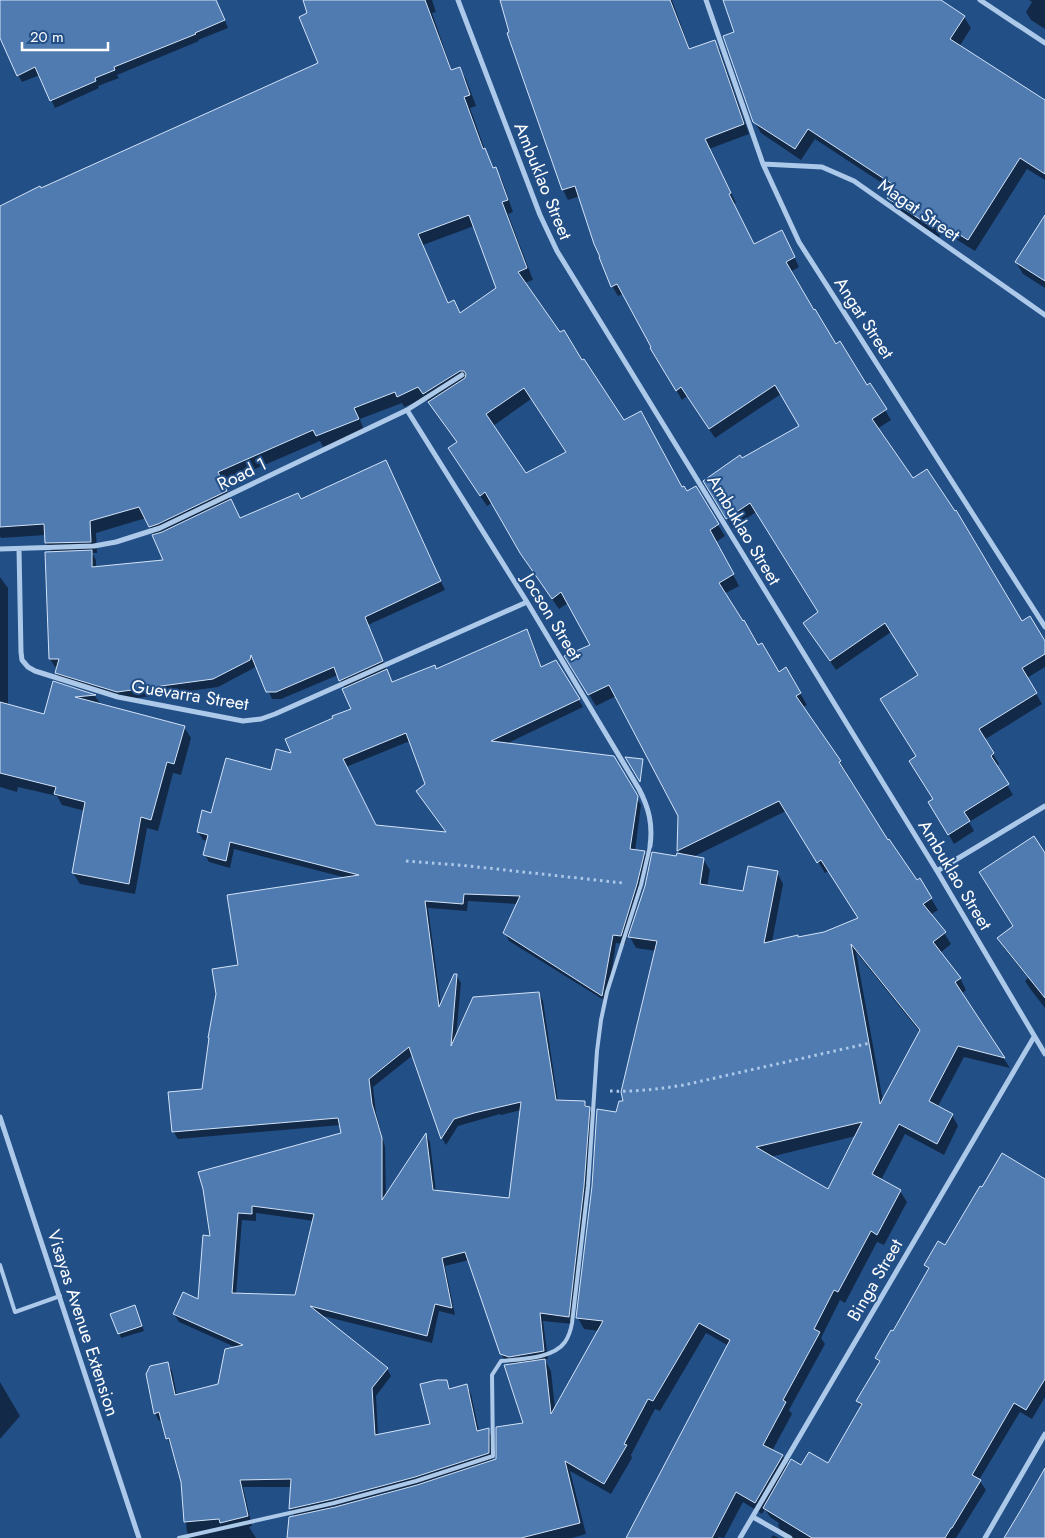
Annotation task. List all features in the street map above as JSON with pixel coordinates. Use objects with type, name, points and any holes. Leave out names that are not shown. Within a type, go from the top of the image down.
[{"type":"street","name":"Ambuklao Street","points":[[458,0],[540,215],[557,251],[937,871],[1045,1054]]},
{"type":"street","name":"Angat Street","points":[[706,0],[763,164],[799,242],[1045,627]]},
{"type":"street","points":[[980,0],[1045,43]]},
{"type":"street","name":"Magat Street","points":[[763,164],[822,167],[854,181],[1045,315]]},
{"type":"street","name":"Road 1","points":[[19,549],[94,546],[138,536],[160,528],[407,410],[462,375]]},
{"type":"street","name":"Jocson Street","points":[[407,410],[527,602],[646,802],[652,835],[650,846]]},
{"type":"street","points":[[0,549],[19,549]]},
{"type":"street","name":"Guevarra Street","points":[[19,549],[20,652],[22,660],[28,667],[43,674],[118,697],[243,720],[261,719],[275,714],[527,602]]},
{"type":"street","points":[[937,871],[1045,806]]},
{"type":"street","name":"Binga Street","points":[[740,1538],[1034,1037]]},
{"type":"street","name":"Visayas Avenue Extension","points":[[0,1117],[139,1538]]},
{"type":"street","points":[[985,1538],[1045,1434]]},
{"type":"street","points":[[753,1517],[790,1538]]},
{"type":"lane","points":[[179,1538],[334,1503],[416,1481],[493,1456],[492,1375],[501,1361],[528,1359],[549,1354],[558,1349],[565,1342],[572,1323],[588,1186],[597,1051],[601,1020],[607,992],[642,885],[650,846]]},
{"type":"lane","points":[[0,1265],[15,1312],[60,1296]]},
{"type":"path","points":[[406,861],[642,885]]},
{"type":"path","points":[[594,1091],[630,1092],[684,1085],[870,1043]]},
{"type":"building","points":[[0,0],[216,0],[225,20],[196,34],[114,67],[115,70],[95,78],[96,81],[50,101],[35,67],[17,76],[0,38]]},
{"type":"building","points":[[303,0],[425,0],[451,70],[460,67],[470,95],[464,97],[483,149],[485,148],[493,168],[496,167],[508,200],[502,202],[527,268],[518,272],[560,332],[564,330],[582,360],[584,359],[624,420],[641,411],[682,487],[684,486],[687,491],[696,486],[719,524],[710,530],[734,574],[719,583],[758,645],[762,643],[779,672],[786,667],[801,693],[796,696],[841,761],[839,762],[888,840],[917,880],[920,878],[932,898],[923,904],[946,932],[933,942],[961,978],[955,982],[1005,1058],[958,1046],[929,1101],[953,1114],[937,1144],[899,1124],[872,1174],[901,1190],[877,1235],[871,1231],[838,1292],[834,1290],[814,1329],[820,1332],[783,1400],[786,1402],[763,1445],[783,1455],[755,1503],[736,1492],[712,1538],[626,1538],[730,1340],[699,1323],[653,1401],[648,1399],[624,1444],[627,1445],[604,1484],[565,1461],[580,1523],[521,1538],[287,1538],[289,1517],[417,1485],[496,1459],[496,1427],[523,1423],[504,1365],[545,1359],[551,1414],[603,1321],[576,1318],[592,1186],[597,1109],[616,1112],[619,1101],[623,1101],[621,1092],[657,941],[628,937],[645,886],[652,852],[676,856],[677,853],[704,858],[700,884],[743,891],[748,866],[778,871],[764,943],[798,935],[798,937],[824,932],[858,918],[821,860],[817,863],[779,801],[677,851],[678,816],[609,685],[588,695],[564,656],[590,645],[561,592],[552,599],[520,553],[485,492],[480,496],[448,448],[457,442],[428,402],[465,378],[466,374],[464,371],[460,371],[423,394],[418,387],[397,397],[395,392],[354,408],[359,419],[316,436],[313,430],[218,472],[227,491],[158,524],[149,527],[139,507],[90,521],[91,542],[45,543],[44,524],[0,527],[0,206],[40,186],[41,188],[318,63],[299,17],[307,13]],"holes":[[[469,215],[496,288],[460,313],[454,300],[448,303],[418,234]],[[524,388],[566,452],[526,473],[486,414]],[[851,944],[920,1030],[880,1104]],[[862,1122],[828,1189],[756,1147]]]},
{"type":"building","points":[[500,0],[670,0],[689,49],[715,40],[744,124],[705,139],[731,193],[729,194],[754,244],[782,230],[795,257],[786,262],[814,310],[836,344],[840,341],[867,385],[870,383],[887,409],[872,419],[913,478],[927,469],[956,510],[1022,621],[1030,616],[1045,641],[1045,654],[1022,668],[1037,693],[979,729],[994,753],[991,756],[1009,784],[964,812],[970,821],[948,835],[928,802],[933,799],[909,761],[916,756],[880,699],[918,675],[885,623],[830,661],[803,623],[818,612],[750,503],[726,519],[703,481],[740,455],[742,458],[799,426],[775,385],[709,429],[681,387],[676,391],[650,348],[617,284],[611,287],[594,244],[575,186],[562,190],[507,33],[509,32]]},
{"type":"building","points":[[723,0],[941,0],[965,16],[950,39],[1045,100],[1045,174],[1020,158],[968,240],[936,220],[932,227],[887,198],[895,186],[808,129],[795,149],[753,122],[723,36],[734,32]]},
{"type":"building","points":[[1045,215],[1045,281],[1015,262]]},
{"type":"building","points":[[386,460],[441,581],[365,617],[383,661],[339,681],[334,667],[276,692],[266,692],[251,655],[250,660],[213,679],[117,692],[55,673],[59,659],[49,659],[45,552],[92,550],[92,567],[163,560],[152,535],[231,499],[240,518],[298,493],[301,499]]},
{"type":"building","points":[[527,629],[541,667],[556,660],[580,699],[491,741],[614,756],[638,796],[630,849],[645,851],[621,936],[613,935],[602,996],[503,933],[520,896],[464,894],[463,904],[425,901],[439,1007],[454,974],[457,974],[451,1046],[473,997],[539,992],[556,1100],[585,1101],[585,1106],[590,1107],[584,1186],[569,1317],[540,1313],[544,1351],[509,1357],[500,1354],[465,1252],[442,1258],[452,1308],[435,1304],[427,1336],[310,1306],[388,1368],[372,1388],[375,1435],[430,1424],[420,1384],[447,1380],[449,1389],[467,1384],[477,1431],[489,1428],[489,1453],[415,1477],[289,1509],[291,1479],[240,1480],[248,1516],[220,1523],[219,1519],[184,1522],[181,1482],[169,1438],[166,1439],[159,1412],[154,1414],[146,1374],[150,1366],[168,1362],[175,1395],[218,1384],[225,1349],[243,1345],[173,1314],[183,1292],[198,1299],[203,1235],[210,1236],[203,1189],[198,1172],[341,1133],[338,1118],[172,1132],[168,1092],[202,1089],[216,994],[212,969],[238,965],[227,895],[359,875],[230,842],[226,861],[203,855],[208,835],[197,832],[202,810],[211,813],[226,758],[271,770],[276,749],[291,753],[285,739],[351,709],[342,689],[387,669],[392,682],[435,665],[436,669]],"holes":[[[406,733],[425,784],[416,791],[446,832],[376,825],[343,759]],[[409,1047],[441,1139],[454,1119],[521,1102],[509,1198],[433,1190],[426,1133],[382,1200],[382,1138],[372,1104],[369,1079]],[[252,1206],[314,1214],[295,1295],[232,1293],[238,1213],[252,1214]]]},
{"type":"building","points":[[53,681],[96,695],[75,697],[185,726],[174,764],[167,762],[151,820],[141,817],[129,884],[72,873],[85,802],[54,794],[56,787],[0,773],[0,702],[44,714]]},
{"type":"building","points":[[625,757],[643,759],[640,782]]},
{"type":"building","points":[[1034,836],[1045,853],[1045,998],[997,938],[1013,926],[979,872]]},
{"type":"building","points":[[1002,1153],[1045,1179],[1045,1379],[1026,1410],[1014,1403],[972,1475],[981,1480],[945,1538],[812,1538],[763,1508],[791,1459],[801,1465],[809,1452],[828,1463],[862,1404],[856,1401],[880,1361],[875,1358],[891,1330],[893,1331],[929,1268],[924,1265],[938,1241],[945,1245]]},
{"type":"building","points":[[135,1305],[142,1326],[118,1334],[110,1314]]},
{"type":"building","points":[[1045,1468],[1045,1538],[1004,1538],[1022,1508]]}]
